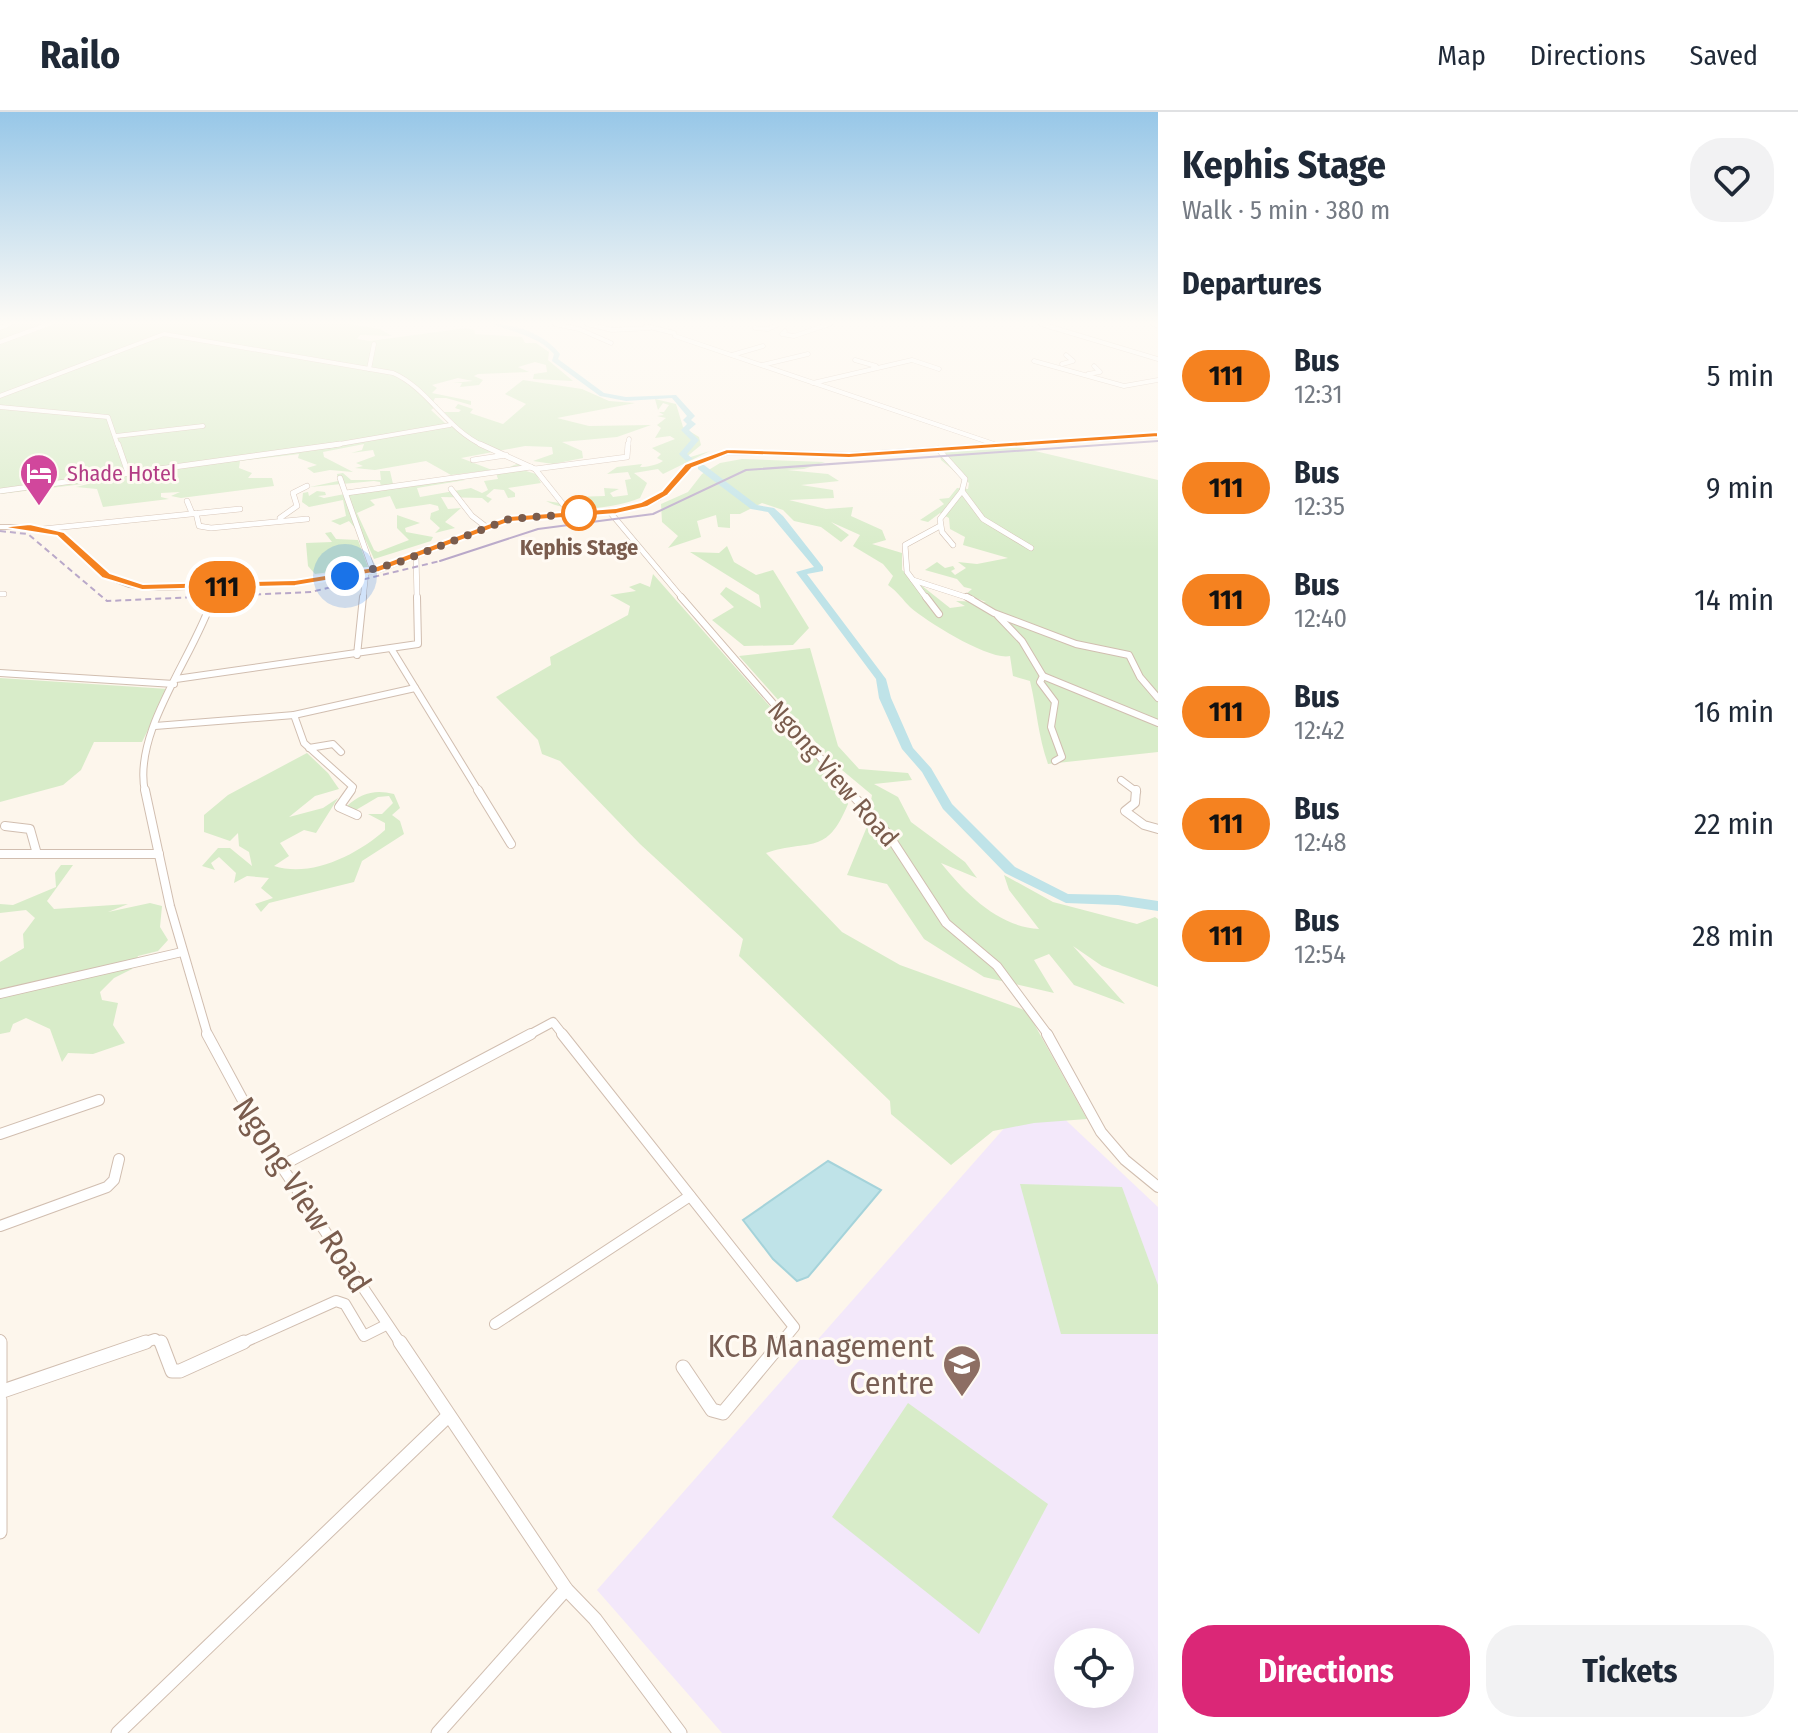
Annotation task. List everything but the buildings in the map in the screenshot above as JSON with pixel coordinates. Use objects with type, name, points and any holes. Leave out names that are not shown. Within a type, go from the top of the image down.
[{"type":"main road","points":[[0,527],[43,529],[64,536],[106,575],[129,585],[216,587],[295,583],[369,572],[485,526],[518,517],[609,511],[659,498],[689,466],[727,452],[849,455],[1158,435]]},
{"type":"street","points":[[426,400],[450,425],[476,443],[533,468],[570,513]]},
{"type":"street","points":[[861,400],[997,445]]},
{"type":"street","points":[[0,407],[110,419],[128,473]]},
{"type":"street","points":[[0,491],[450,425]]},
{"type":"street","points":[[116,436],[203,426]]},
{"type":"street","points":[[346,493],[627,457],[629,439]]},
{"type":"street","points":[[938,449],[962,473],[966,484],[944,512],[940,526]]},
{"type":"street","points":[[473,460],[506,455]]},
{"type":"street","points":[[340,478],[369,572],[357,655]]},
{"type":"street","points":[[268,522],[291,513],[298,502],[293,493],[307,486]]},
{"type":"street","points":[[451,489],[472,516],[485,526]]},
{"type":"street","points":[[962,491],[981,519],[997,532],[1031,548]]},
{"type":"street","points":[[187,501],[199,526],[307,519]]},
{"type":"street","points":[[43,529],[240,509]]},
{"type":"street","name":"Ngong View Road","points":[[609,511],[777,710],[888,834],[946,923],[997,966],[1051,1039],[1101,1132],[1125,1160],[1158,1187]]},
{"type":"street","points":[[940,526],[953,545]]},
{"type":"street","points":[[939,614],[907,572],[905,545],[940,526]]},
{"type":"street","points":[[0,673],[175,682],[414,646],[420,637],[416,555]]},
{"type":"street","points":[[913,580],[928,582],[981,602],[1022,641],[1043,676],[1158,723]]},
{"type":"street","name":"Ngong View Road","points":[[216,587],[144,752],[141,781],[182,952],[210,1042],[247,1113],[386,1325],[566,1589],[595,1619],[680,1733]]},
{"type":"street","points":[[994,613],[1076,644],[1129,655],[1140,677],[1158,698]]},
{"type":"street","points":[[392,650],[511,844]]},
{"type":"street","points":[[1043,676],[1040,682],[1055,702],[1051,727],[1062,757],[1055,761]]},
{"type":"street","points":[[155,726],[294,715],[415,688]]},
{"type":"street","points":[[294,715],[309,748],[353,787],[339,807],[357,815]]},
{"type":"street","points":[[309,748],[333,744],[341,752]]},
{"type":"street","points":[[1121,780],[1135,787],[1138,793],[1135,803],[1125,811],[1144,825],[1158,829]]},
{"type":"street","points":[[5,826],[30,829],[37,854]]},
{"type":"street","points":[[0,854],[159,854]]},
{"type":"street","points":[[0,994],[182,952]]},
{"type":"street","points":[[281,1166],[553,1022],[794,1327],[723,1413],[712,1410],[683,1367]]},
{"type":"street","points":[[0,1134],[99,1100]]},
{"type":"street","points":[[0,1226],[107,1187],[114,1180],[119,1159]]},
{"type":"street","points":[[495,1324],[690,1196]]},
{"type":"street","points":[[0,1392],[155,1339],[160,1340],[172,1371],[180,1371],[336,1301],[345,1304],[364,1336],[386,1325]]},
{"type":"street","points":[[0,1340],[0,1382]]},
{"type":"street","points":[[0,1400],[0,1532]]},
{"type":"street","points":[[118,1733],[448,1416]]},
{"type":"street","points":[[438,1733],[566,1589]]},
{"type":"shaded area","name":"KCB Management Centre","points":[[1036,1092],[1158,1207],[1158,1733],[722,1733],[597,1590]]},
{"type":"green space","points":[[0,400],[434,400],[438,405],[431,410],[445,423],[454,422],[444,412],[459,412],[461,410],[455,408],[458,404],[473,409],[470,413],[503,424],[526,404],[517,400],[606,400],[635,403],[557,418],[589,426],[651,425],[617,437],[562,442],[582,451],[583,458],[553,464],[533,461],[553,454],[552,447],[525,446],[461,458],[492,470],[451,475],[426,461],[375,470],[355,468],[363,466],[356,463],[375,456],[373,450],[351,453],[362,450],[364,444],[323,452],[324,457],[353,472],[330,470],[314,473],[307,468],[317,465],[298,458],[299,454],[240,461],[239,468],[252,473],[248,478],[272,478],[274,486],[181,498],[171,496],[180,492],[161,493],[161,497],[169,499],[103,507],[97,489],[76,487],[92,483],[0,494]]},
{"type":"green space","points":[[452,400],[471,401],[471,405]]},
{"type":"green space","points":[[655,400],[676,404],[683,427],[699,437],[701,445],[684,459],[710,451],[663,474],[658,469],[634,473],[647,483],[640,498],[630,502],[579,508],[546,501],[567,504],[568,499],[583,503],[573,497],[605,496],[604,488],[619,489],[610,493],[613,497],[628,495],[625,480],[631,479],[628,472],[607,474],[617,467],[642,464],[640,467],[646,467],[663,461],[657,458],[661,454],[652,448],[675,439],[670,436],[655,438],[661,428],[657,425],[666,418],[657,416],[664,415],[659,412],[664,412],[669,405],[663,403],[658,410]]},
{"type":"green space","points":[[1018,447],[1158,480],[1158,752],[1048,764],[1030,681],[1013,676],[1010,656],[988,653],[974,647],[918,614],[888,585],[893,576],[883,564],[853,546],[860,535],[831,522],[849,535],[841,542],[821,527],[794,521],[783,510],[762,503],[740,514],[730,514],[730,528],[718,527],[716,515],[697,521],[701,537],[668,548],[678,536],[662,522],[661,504],[688,492],[702,474],[720,463],[742,459],[825,462],[804,469],[787,470],[828,474],[839,481],[801,485],[833,490],[834,498],[789,500],[826,509],[853,507],[851,516],[882,530],[886,540],[872,544],[902,553],[902,570],[950,608],[965,606],[956,601],[986,602],[966,594],[972,589],[964,587],[957,579],[925,570],[937,562],[945,568],[953,566],[955,569],[951,571],[955,575],[966,568],[958,562],[977,564],[1008,558],[963,545],[965,537],[950,529],[949,518],[940,513],[928,522],[920,520],[944,504],[939,499],[949,498],[957,488],[968,489],[969,483],[940,456],[946,452]]},
{"type":"green space","points":[[519,463],[529,469],[526,471],[536,474],[541,483],[508,488],[515,493],[515,497],[508,498],[504,490],[494,489],[486,496],[492,499],[488,503],[482,498],[441,497],[448,509],[461,508],[445,522],[455,528],[435,533],[440,528],[430,519],[431,513],[439,510],[438,506],[430,504],[396,509],[390,496],[370,500],[375,505],[357,513],[374,550],[378,552],[409,540],[397,528],[397,515],[420,523],[405,528],[406,532],[433,537],[431,541],[374,559],[366,541],[349,521],[340,525],[331,521],[346,516],[343,500],[309,507],[302,502],[303,493],[308,492],[309,496],[317,491],[325,492],[326,495],[318,496],[324,498],[381,487],[380,482],[374,481],[310,487],[338,481],[337,474],[343,473],[351,480],[381,480],[380,471],[390,471],[393,484],[445,477],[465,480],[417,488],[420,497],[471,488],[482,493],[488,490],[484,481],[498,479],[496,473]]},
{"type":"green space","points":[[331,532],[336,539],[358,540],[368,567],[315,574],[308,566],[306,543],[332,542],[325,533]]},
{"type":"green space","points":[[727,546],[734,562],[756,575],[773,570],[809,628],[793,645],[744,646],[712,620],[734,607],[720,594],[726,587],[761,608],[759,595],[690,552],[719,553]]},
{"type":"green space","points":[[653,574],[842,788],[848,804],[840,821],[824,839],[766,853],[842,932],[900,965],[1027,1011],[1087,1119],[1034,1123],[993,1131],[951,1165],[891,1114],[890,1101],[739,956],[743,939],[640,844],[560,761],[542,754],[538,740],[496,697],[551,665],[550,657],[628,615],[630,606],[610,595],[636,591],[629,587],[640,583],[650,587]]},
{"type":"green space","points":[[810,648],[838,746],[859,769],[908,773],[912,780],[874,784],[898,797],[911,822],[965,862],[977,878],[941,863],[972,897],[1010,922],[1039,929],[1009,890],[1004,875],[1053,902],[1137,924],[1155,917],[1158,919],[1158,987],[1102,966],[1073,946],[1125,1004],[1074,985],[1049,954],[1034,960],[1054,993],[984,977],[924,939],[887,884],[847,875],[866,829],[872,795],[836,765],[739,656]]},
{"type":"green space","points":[[0,678],[168,689],[142,742],[94,742],[81,770],[63,785],[0,802]]},
{"type":"green space","points":[[307,753],[328,773],[339,789],[315,796],[289,817],[323,808],[338,798],[316,833],[304,830],[280,843],[289,856],[274,866],[303,869],[333,862],[374,839],[385,830],[385,823],[368,814],[382,814],[393,803],[389,796],[378,797],[356,810],[347,806],[369,793],[394,794],[400,808],[392,815],[400,821],[404,834],[362,861],[354,882],[269,903],[261,912],[255,904],[273,898],[261,888],[269,878],[247,876],[234,883],[236,873],[219,857],[211,863],[215,870],[202,866],[218,848],[230,848],[252,866],[249,852],[239,846],[238,833],[230,841],[204,832],[204,815],[228,795]]},
{"type":"green space","points":[[61,865],[73,865],[47,901],[54,909],[128,904],[108,912],[150,903],[162,906],[160,927],[168,940],[158,951],[138,956],[132,969],[114,978],[100,992],[102,1000],[118,1003],[113,1025],[125,1043],[93,1054],[68,1053],[62,1062],[50,1029],[26,1018],[13,1024],[10,1032],[0,1034],[0,962],[24,948],[23,934],[35,918],[26,910],[0,913],[0,904],[13,905],[56,887],[55,873]]},
{"type":"green space","points":[[1020,1184],[1122,1187],[1158,1285],[1158,1334],[1061,1334]]},
{"type":"green space","points":[[908,1403],[1048,1504],[979,1634],[832,1517]]},
{"type":"water","points":[[828,1161],[881,1190],[808,1277],[797,1281],[773,1259],[743,1220]]},
{"type":"waterway","points":[[677,400],[691,416],[687,420],[692,424],[685,430],[695,440],[683,454],[689,459]]},
{"type":"waterway","points":[[701,467],[754,507],[771,510],[820,569],[801,572],[881,679],[885,698],[908,749],[927,771],[947,806],[1010,870],[1066,898],[1118,900],[1158,906]]},
{"type":"tram line","points":[[440,561],[538,529],[653,514],[746,470],[1158,441]]},
{"type":"railway","points":[[0,531],[28,534],[107,601],[311,592],[440,561]]},
{"type":"bus line","name":"111","points":[[0,527],[30,527],[61,534],[106,575],[129,585],[158,588],[295,583],[376,570],[509,519],[616,511],[644,505],[665,493],[689,466],[727,452],[849,455],[1158,435]]},
{"type":"place","name":"Shade Hotel","points":[[39,507]]},
{"type":"place","name":"Kephis Stage","points":[[579,513]]},
{"type":"place","name":"KCB Management Centre","points":[[962,1398]]},
{"type":"route","points":[[345,576],[397,563],[509,519],[585,513],[579,513]]}]
